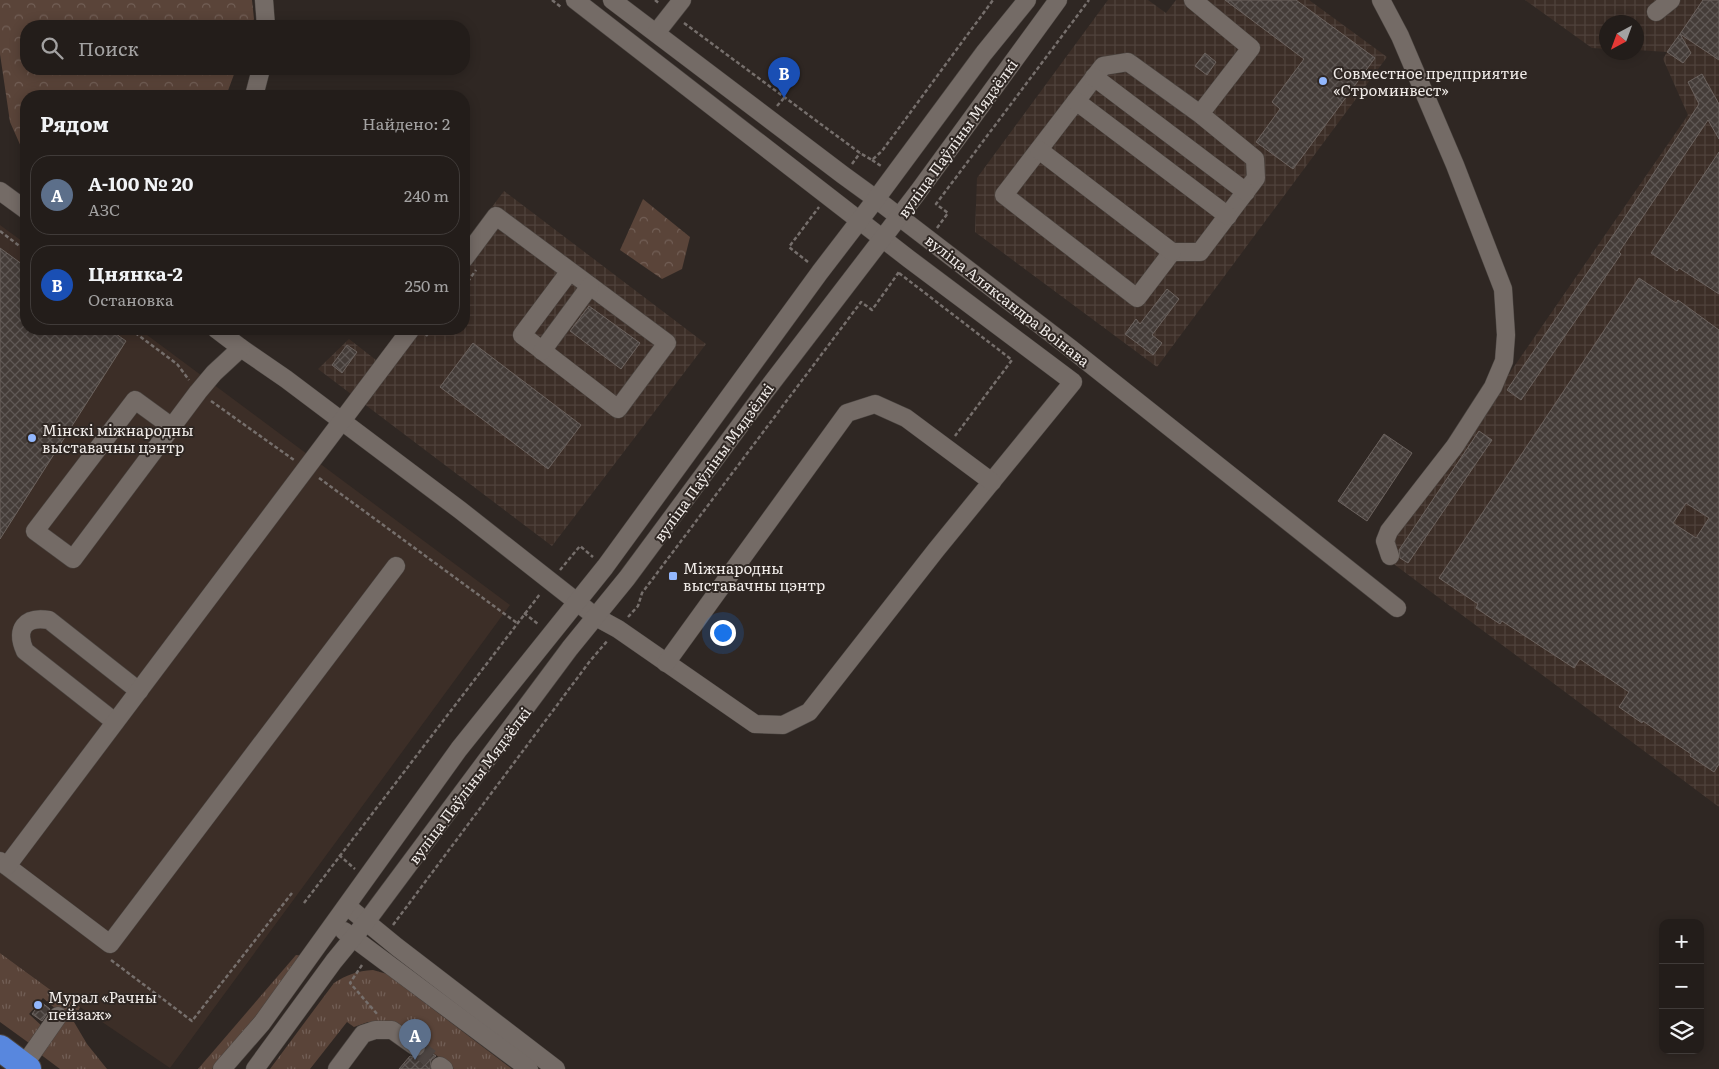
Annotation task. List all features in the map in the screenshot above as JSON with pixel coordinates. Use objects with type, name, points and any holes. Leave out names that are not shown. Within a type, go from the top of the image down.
[{"type":"highway","points":[[0,1048],[26,1067]]},
{"type":"street","points":[[264,0],[266,20]]},
{"type":"street","name":"вуліца Аляксандра Воінава","points":[[612,0],[1070,348],[1397,608]]},
{"type":"street","name":"вуліца Паўліны Мядзёлкі","points":[[222,1069],[262,1023],[459,749],[605,567],[820,272],[984,53],[1027,0]]},
{"type":"street","name":"вуліца Паўліны Мядзёлкі","points":[[255,1069],[570,648],[627,578],[1058,0]]},
{"type":"street","points":[[1382,0],[1400,36],[1444,138],[1503,289],[1506,335],[1504,361],[1493,387],[1455,446],[1389,531],[1386,541],[1390,556]]},
{"type":"street","points":[[1656,12],[1671,0]]},
{"type":"street","points":[[1200,2],[1250,48],[1200,114]]},
{"type":"street","name":"вуліца Аляксандра Воінава","points":[[571,6],[882,238],[904,266],[1073,382],[992,482]]},
{"type":"street","points":[[656,33],[677,6]]},
{"type":"street","points":[[1039,150],[1172,252],[1200,252],[1256,178],[1255,159],[1200,114],[1128,62],[1103,66],[1004,195],[1137,298],[1172,252]]},
{"type":"street","points":[[256,90],[259,75]]},
{"type":"street","points":[[1094,77],[1246,192]]},
{"type":"street","points":[[1076,101],[1228,216]]},
{"type":"street","points":[[0,191],[20,206]]},
{"type":"street","points":[[470,251],[496,216],[570,271],[666,343],[618,409],[522,335],[570,271]]},
{"type":"street","points":[[542,351],[590,286]]},
{"type":"street","points":[[224,335],[342,421],[551,580],[596,617],[618,629],[666,663],[755,724],[783,725],[809,712],[992,482],[906,418],[875,404],[847,413],[666,663]]},
{"type":"street","points":[[396,566],[110,944],[4,863],[139,691],[406,335]]},
{"type":"street","points":[[172,427],[135,400],[36,531],[73,558],[172,427],[198,392],[214,373],[241,348]]},
{"type":"street","points":[[115,722],[26,651],[20,640],[22,630],[29,620],[38,618],[49,620],[139,691]]},
{"type":"street","points":[[347,906],[384,937],[556,1069]]},
{"type":"street","points":[[333,923],[529,1069]]},
{"type":"street","points":[[26,1067],[58,1016]]},
{"type":"street","points":[[336,1069],[363,1034],[375,1030],[392,1030],[416,1047]]},
{"type":"path","points":[[552,0],[571,6]]},
{"type":"path","points":[[655,0],[677,6],[784,98],[872,160],[882,151],[993,0]]},
{"type":"path","points":[[929,239],[948,213],[936,204],[1089,0]]},
{"type":"path","points":[[816,202],[820,206],[789,247],[820,272]]},
{"type":"path","points":[[0,231],[20,246]]},
{"type":"path","points":[[843,289],[872,310],[904,266],[1012,360],[946,448]]},
{"type":"path","points":[[384,937],[590,662],[638,606],[642,593],[861,302]]},
{"type":"path","points":[[138,335],[177,364],[198,392],[306,468],[517,623]]},
{"type":"path","points":[[304,902],[517,623],[580,546],[605,567]]},
{"type":"path","points":[[627,578],[642,593]]},
{"type":"path","points":[[108,958],[192,1021],[292,893]]},
{"type":"path","points":[[372,952],[350,983],[392,1030]]},
{"type":"shaded area","points":[[1108,0],[1148,0],[1166,13],[1176,0],[1309,0],[1387,57],[1157,367],[975,232],[977,178]]},
{"type":"shaded area","points":[[1525,0],[1719,0],[1719,807],[1383,556],[1688,115],[1663,59],[1667,52],[1644,50],[1644,15],[1599,15],[1599,48],[1592,48]]},
{"type":"shaded area","points":[[504,191],[706,344],[552,546],[318,369],[349,339],[376,360],[395,335],[470,335],[470,236]]},
{"type":"shaded area","points":[[0,225],[20,240],[20,335],[147,335],[510,605],[170,1068],[80,1007],[52,991],[0,953]]},
{"type":"green space","points":[[0,0],[252,0],[254,20],[20,20],[20,75],[234,75],[228,90],[20,90],[20,144],[10,122],[0,54]]},
{"type":"green space","points":[[643,199],[690,237],[682,269],[662,279],[620,250]]},
{"type":"green space","points":[[0,953],[52,991],[80,1007],[74,1022],[87,1044],[107,1069],[60,1069],[40,1054],[66,1018],[43,998],[29,1014],[43,1027],[35,1041],[29,1043],[0,1022]]},
{"type":"green space","points":[[296,955],[305,956],[212,1069],[198,1069]]},
{"type":"green space","points":[[373,970],[387,974],[512,1069],[454,1069],[418,1041],[390,1024],[368,1022],[354,1027],[347,1022],[310,1069],[270,1069],[334,983],[352,974]]},
{"type":"building","name":"Совместное предприятие «Строминвест»","points":[[1225,0],[1296,0],[1375,58],[1293,169],[1256,142],[1280,109],[1272,102],[1304,59]]},
{"type":"building","points":[[1703,0],[1719,0],[1719,60],[1680,34]]},
{"type":"building","points":[[1680,34],[1691,53],[1683,63],[1667,52]]},
{"type":"building","points":[[1205,53],[1216,62],[1207,75],[1195,66]]},
{"type":"building","points":[[1702,74],[1719,104],[1719,139],[1708,120],[1619,252],[1621,254],[1521,400],[1507,390],[1616,231],[1699,104],[1688,82]]},
{"type":"building","points":[[1719,152],[1719,294],[1679,268],[1677,271],[1651,253]]},
{"type":"building","name":"Мінскі міжнародны выставачны цэнтр","points":[[0,248],[20,263],[20,335],[118,335],[126,341],[0,539]]},
{"type":"building","points":[[1639,278],[1676,303],[1678,300],[1719,330],[1719,764],[1714,772],[1643,721],[1642,723],[1619,707],[1629,692],[1580,659],[1574,668],[1502,621],[1500,624],[1476,608],[1478,604],[1439,578]],"holes":[[[1686,503],[1709,518],[1696,538],[1673,523]]]},
{"type":"building","points":[[1167,289],[1179,299],[1152,335],[1162,343],[1153,355],[1125,334],[1136,319],[1140,324]]},
{"type":"building","points":[[589,306],[640,343],[621,369],[570,331]]},
{"type":"building","points":[[473,343],[581,425],[548,469],[440,387]]},
{"type":"building","points":[[347,345],[357,352],[342,373],[332,365]]},
{"type":"building","points":[[1479,431],[1492,440],[1408,563],[1400,558],[1399,550]]},
{"type":"building","points":[[1384,434],[1412,453],[1367,521],[1338,501]]},
{"type":"building","points":[[41,1002],[50,1009],[42,1021],[32,1014]]},
{"type":"building","points":[[426,1049],[436,1056],[431,1060],[430,1069],[399,1069],[410,1056],[420,1057]]},
{"type":"tunnel","points":[[416,1047],[440,1066]]},
{"type":"place","name":"Совместное предприятие «Строминвест»","points":[[1323,81]]},
{"type":"place","name":"Цнянка-2","points":[[784,98]]},
{"type":"place","name":"Мінскі міжнародны выставачны цэнтр","points":[[32,438]]},
{"type":"place","name":"Міжнародны выставачны цэнтр","points":[[673,576]]},
{"type":"place","name":"Мурал «Рачны пейзаж»","points":[[38,1005]]},
{"type":"place","name":"А-100 № 20","points":[[415,1060]]}]
